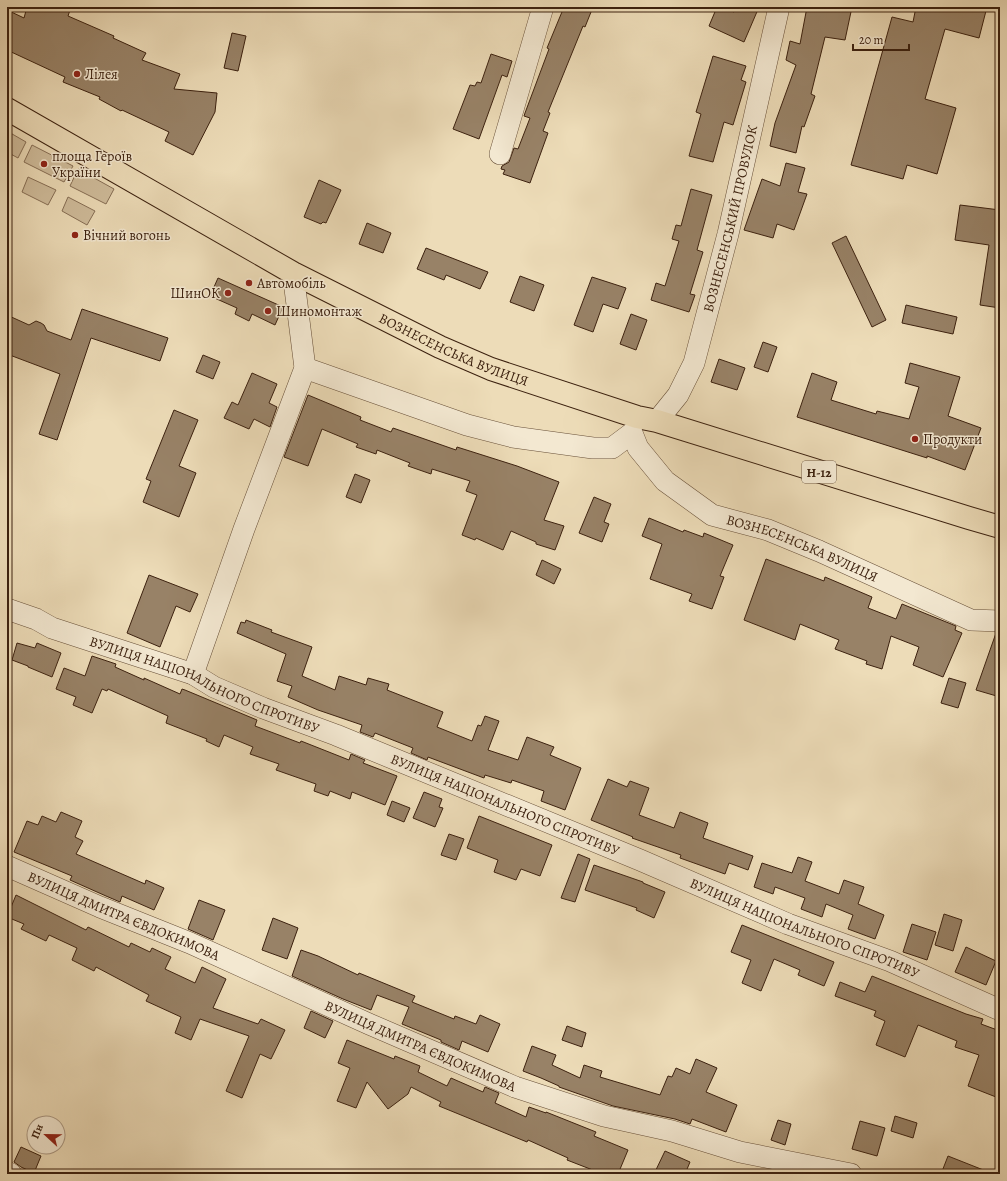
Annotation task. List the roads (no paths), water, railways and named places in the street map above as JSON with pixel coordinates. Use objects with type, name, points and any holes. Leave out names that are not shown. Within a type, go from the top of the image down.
[{"type":"main road","name":"ВОЗНЕСЕНСЬКА ВУЛИЦЯ","points":[[7,109],[293,273],[440,347],[491,370],[642,424],[1000,527]]},
{"type":"street","points":[[500,154],[543,7]]},
{"type":"street","name":"ВОЗНЕСЕНСЬКИЙ ПРОВУЛОК","points":[[642,424],[678,395],[694,362],[728,234],[779,7]]},
{"type":"street","points":[[193,674],[244,529],[305,368],[293,273]]},
{"type":"street","points":[[305,368],[467,425],[513,437],[593,448],[612,448],[642,424]]},
{"type":"street","name":"ВОЗНЕСЕНСЬКА ВУЛИЦЯ","points":[[642,424],[638,448],[666,481],[712,515],[768,530],[970,620],[1000,621]]},
{"type":"street","name":"ВУЛИЦЯ НАЦІОНАЛЬНОГО СПРОТИВУ","points":[[7,609],[36,619],[52,628],[193,674],[214,688],[336,735],[640,860],[788,924],[890,960],[1000,1010]]},
{"type":"street","name":"ВУЛИЦЯ ДМИТРА ЄВДОКИМОВА","points":[[7,866],[100,907],[190,943],[369,1024],[515,1087],[604,1116],[672,1131],[740,1152],[851,1174]]},
{"type":"street","points":[[7,1172],[11,1174]]},
{"type":"place","name":"Лілея","points":[[77,74]]},
{"type":"place","name":"площа Героїв України","points":[[44,164]]},
{"type":"place","name":"Вічний вогонь","points":[[75,235]]},
{"type":"place","name":"Автомобіль","points":[[249,283]]},
{"type":"place","name":"ШинОК","points":[[228,293]]},
{"type":"place","name":"Шиномонтаж","points":[[268,311]]},
{"type":"place","name":"Продукти","points":[[915,439]]}]
